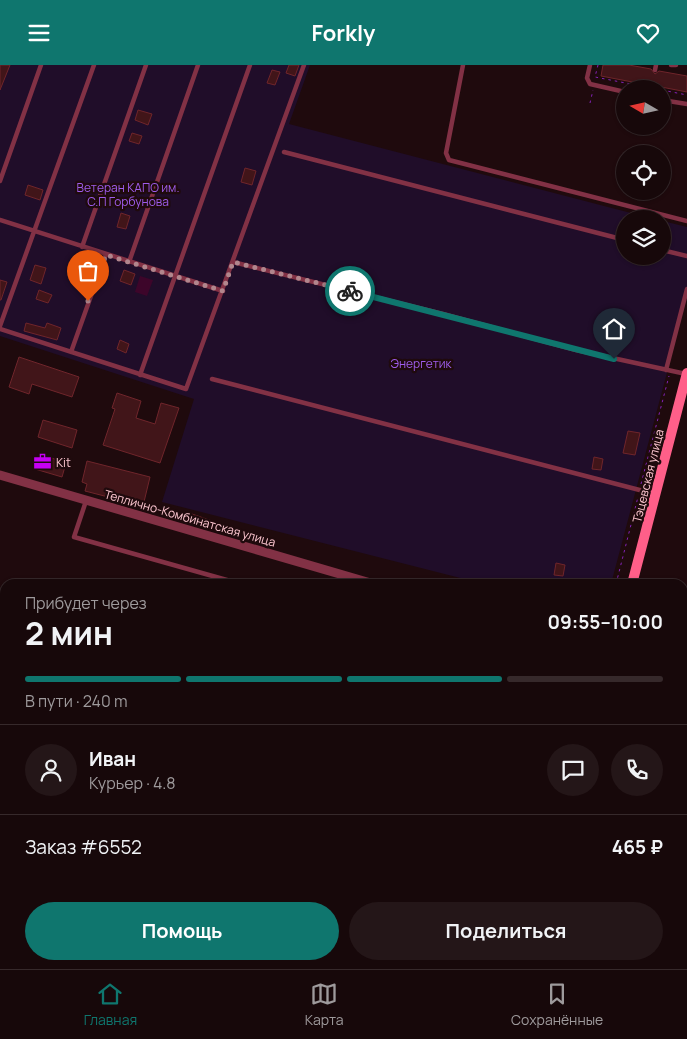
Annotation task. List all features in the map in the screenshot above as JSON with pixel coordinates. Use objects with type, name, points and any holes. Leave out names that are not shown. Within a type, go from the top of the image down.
[{"type":"main road","name":"Тэцевская улица","points":[[633,579],[687,373]]},
{"type":"street","name":"Теплично-Комбинатская улица","points":[[0,475],[357,579]]},
{"type":"lane","points":[[0,181],[41,65]]},
{"type":"lane","points":[[94,65],[36,232],[0,328],[186,389],[304,65]]},
{"type":"lane","points":[[82,247],[146,65]]},
{"type":"lane","points":[[129,262],[198,65]]},
{"type":"lane","points":[[140,375],[250,65]]},
{"type":"lane","points":[[462,65],[446,153],[449,159],[687,221]]},
{"type":"lane","points":[[590,65],[587,78],[590,85],[616,91]]},
{"type":"lane","points":[[671,65],[676,65]]},
{"type":"lane","points":[[671,102],[687,105]]},
{"type":"lane","points":[[284,152],[616,238]]},
{"type":"lane","points":[[0,220],[223,291]]},
{"type":"lane","points":[[671,252],[687,256]]},
{"type":"lane","points":[[71,352],[106,255]]},
{"type":"lane","points":[[233,262],[443,314],[576,351],[687,373]]},
{"type":"lane","points":[[668,370],[687,289]]},
{"type":"lane","points":[[212,379],[657,494]]},
{"type":"lane","points":[[86,501],[74,537],[223,579]]},
{"type":"path","points":[[598,65],[595,77],[616,81]]},
{"type":"path","points":[[671,92],[687,95]]},
{"type":"path","points":[[617,579],[668,370]]},
{"type":"green space","name":"Энергетик","points":[[0,65],[310,65],[289,124],[619,210],[616,210],[616,265],[671,265],[671,223],[687,227],[687,297],[612,579],[464,579],[162,502],[194,399],[0,336]]},
{"type":"shaded area","points":[[140,276],[153,280],[147,296],[135,292]]},
{"type":"building","points":[[0,65],[10,65],[0,90]]},
{"type":"building","points":[[289,65],[299,65],[295,76],[286,73]]},
{"type":"building","points":[[603,65],[629,65],[651,69],[655,74],[659,71],[687,76],[687,92],[671,89],[671,80],[622,80],[601,76]]},
{"type":"building","points":[[272,70],[280,72],[275,85],[267,83]]},
{"type":"building","points":[[138,110],[152,114],[148,125],[135,120]]},
{"type":"building","points":[[132,133],[142,136],[139,144],[129,141]]},
{"type":"building","points":[[245,168],[256,171],[252,185],[241,182]]},
{"type":"building","points":[[28,185],[43,190],[40,200],[25,195]]},
{"type":"building","points":[[121,213],[130,216],[126,229],[117,227]]},
{"type":"building","points":[[35,265],[46,268],[41,284],[30,280]]},
{"type":"building","points":[[124,270],[135,274],[131,285],[120,281]]},
{"type":"building","points":[[0,280],[7,282],[1,300],[0,300]]},
{"type":"building","points":[[39,290],[52,295],[48,303],[36,299]]},
{"type":"building","points":[[26,323],[45,328],[47,323],[61,328],[57,340],[24,331]]},
{"type":"building","points":[[120,340],[129,344],[126,353],[117,349]]},
{"type":"building","points":[[19,357],[79,377],[72,397],[32,384],[29,394],[9,387]]},
{"type":"building","points":[[117,393],[141,401],[136,418],[155,424],[161,403],[179,408],[160,463],[103,445],[115,409],[112,408]]},
{"type":"building","points":[[43,420],[77,430],[72,448],[38,437]]},
{"type":"building","points":[[628,431],[640,433],[635,455],[623,453]]},
{"type":"building","points":[[40,454],[66,463],[62,477],[35,469]]},
{"type":"building","points":[[594,457],[603,459],[601,470],[592,469]]},
{"type":"building","points":[[87,461],[150,477],[143,506],[85,491],[87,484],[82,482]]},
{"type":"building","points":[[189,513],[215,522],[214,527],[188,519]]},
{"type":"building","points":[[556,563],[565,565],[563,576],[554,575]]},
{"type":"way so far","points":[[88,301],[106,255],[223,291],[233,262],[350,291]]},
{"type":"place","name":"Kit","points":[[42,462]]},
{"type":"route","points":[[350,291],[443,314],[576,351],[614,359]]},
{"type":"park label","name":"Ветеран КАПО им. С.П Горбунова","points":[[128,194]]}]
